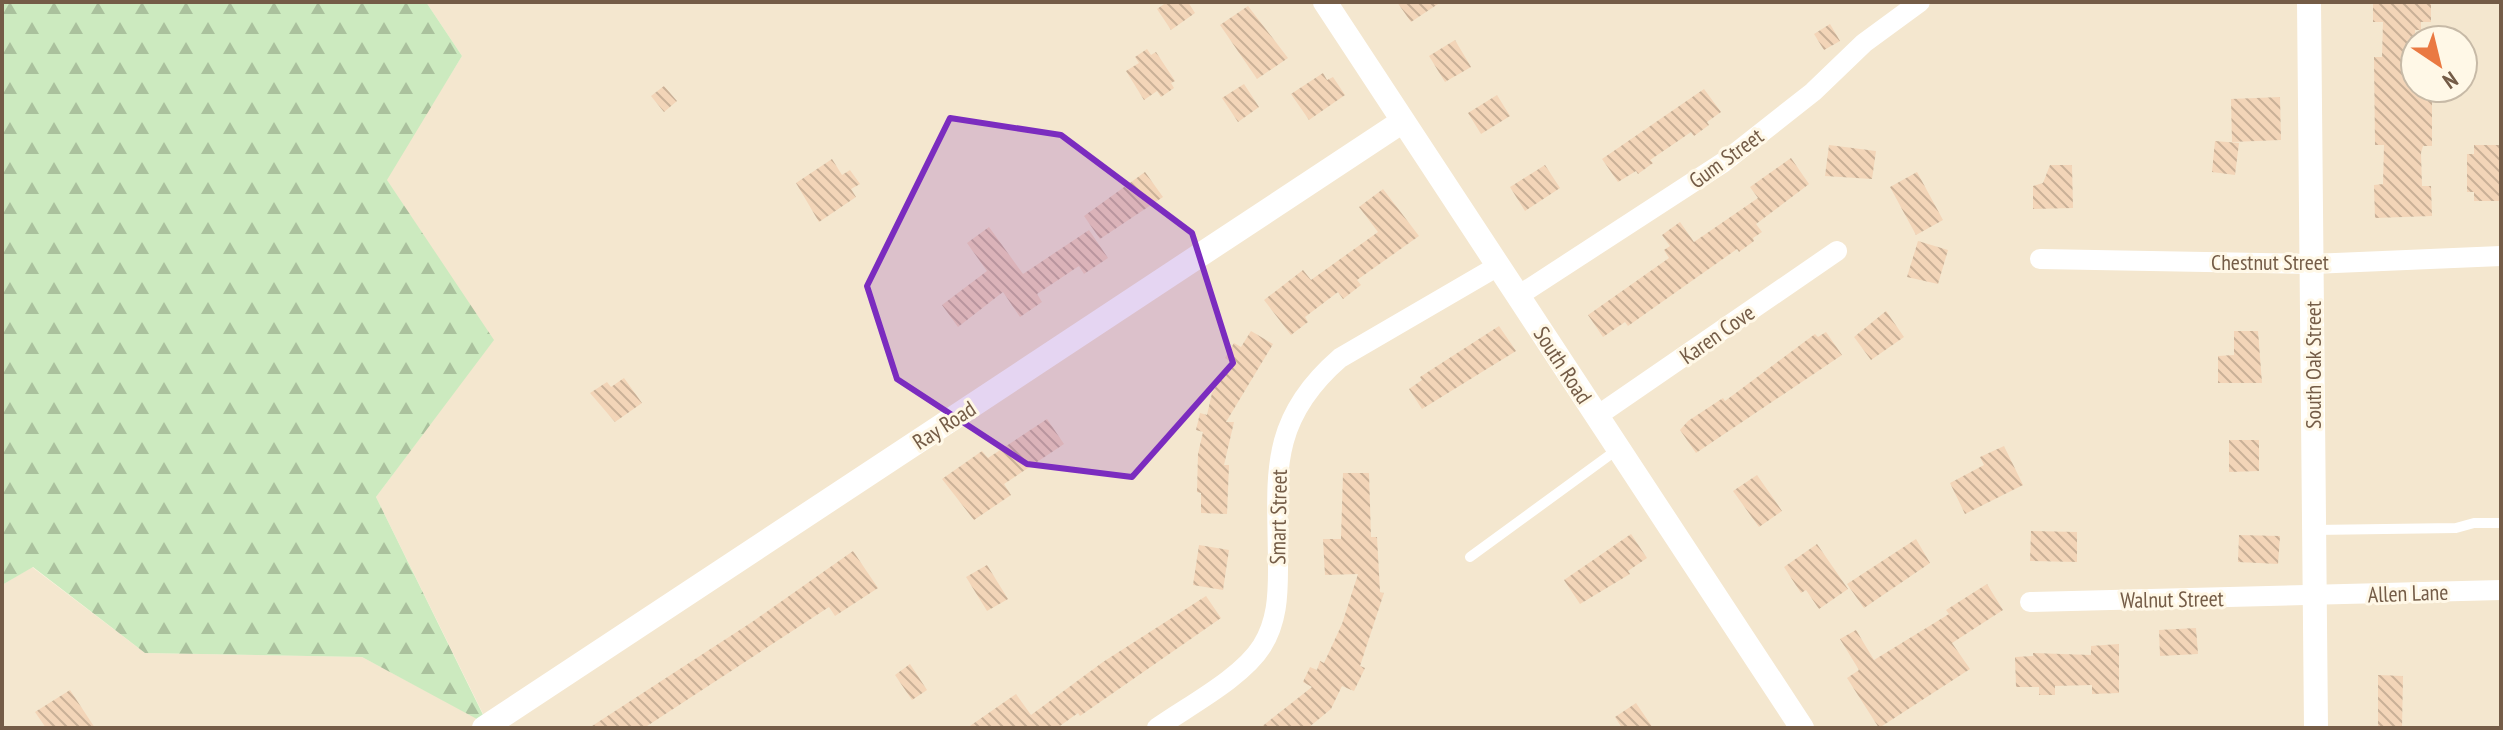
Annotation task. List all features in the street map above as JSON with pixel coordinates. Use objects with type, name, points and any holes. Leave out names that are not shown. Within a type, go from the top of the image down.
[{"type":"street","name":"South Road","points":[[1325,2],[1597,416],[1792,725]]},
{"type":"street","name":"Gum Street","points":[[1518,296],[1724,162],[1813,92],[1864,43],[1920,2]]},
{"type":"street","name":"South Oak Street","points":[[2309,2],[2316,728]]},
{"type":"street","name":"Ray Road","points":[[484,728],[1403,121]]},
{"type":"street","name":"Karen Cove","points":[[1597,416],[1837,251]]},
{"type":"street","name":"Chestnut Street","points":[[2040,259],[2312,264],[2501,256]]},
{"type":"street","name":"Smart Street","points":[[1157,728],[1247,664],[1262,646],[1272,624],[1278,601],[1278,466],[1290,418],[1299,401],[1317,377],[1340,358],[1498,266]]},
{"type":"street","name":"Allen Lane","points":[[2315,596],[2501,590]]},
{"type":"street","name":"Walnut Street","points":[[2030,602],[2315,596]]},
{"type":"lane","points":[[1470,557],[1618,449]]},
{"type":"lane","points":[[2314,530],[2465,528],[2474,523],[2501,523]]},
{"type":"highlighted area","points":[[950,118],[1061,135],[1192,233],[1233,363],[1132,477],[1027,464],[897,379],[867,286]]},
{"type":"shaded area","points":[[426,2],[2501,2],[2501,728],[2,728],[2,585],[32,567],[145,653],[362,657],[488,724],[376,497],[493,340],[386,179],[462,56]]},
{"type":"green space","points":[[2,2],[426,2],[462,56],[387,180],[494,340],[376,497],[488,725],[362,657],[145,653],[33,567],[2,585]]},
{"type":"building","points":[[1167,2],[1188,2],[1195,13],[1171,30],[1157,9]]},
{"type":"building","points":[[1397,2],[1441,2],[1411,22]]},
{"type":"building","points":[[2373,2],[2431,2],[2431,22],[2399,24],[2399,104],[2432,104],[2432,146],[2423,146],[2421,153],[2422,186],[2431,186],[2432,216],[2375,218],[2374,185],[2383,184],[2384,145],[2375,145],[2374,57],[2382,57],[2383,22],[2373,22]]},
{"type":"building","points":[[1248,6],[1288,58],[1257,79],[1220,25]]},
{"type":"building","points":[[1830,24],[1840,41],[1824,50],[1814,34]]},
{"type":"building","points":[[1455,40],[1471,67],[1445,82],[1429,56]]},
{"type":"building","points":[[1147,49],[1151,55],[1156,52],[1175,81],[1171,83],[1174,88],[1161,97],[1157,91],[1144,100],[1126,71],[1139,63],[1135,57]]},
{"type":"building","points":[[1323,73],[1327,80],[1333,77],[1345,95],[1309,120],[1291,94]]},
{"type":"building","points":[[1244,84],[1259,107],[1238,122],[1222,98]]},
{"type":"building","points":[[664,86],[677,101],[664,112],[651,96]]},
{"type":"building","points":[[1704,89],[1721,112],[1707,122],[1709,125],[1694,136],[1691,132],[1650,160],[1653,163],[1638,174],[1636,171],[1618,182],[1602,159]]},
{"type":"building","points":[[1497,95],[1510,116],[1481,134],[1468,113]]},
{"type":"building","points":[[2280,97],[2281,140],[2232,142],[2231,99]]},
{"type":"building","points":[[2215,141],[2239,143],[2235,175],[2212,172]]},
{"type":"building","points":[[1829,145],[1876,151],[1872,179],[1825,176]]},
{"type":"building","points":[[2474,145],[2501,145],[2501,201],[2474,201],[2474,192],[2467,192],[2467,154],[2474,154]]},
{"type":"building","points":[[1791,158],[1809,184],[1756,224],[1762,232],[1753,238],[1754,241],[1739,252],[1737,249],[1628,326],[1625,322],[1603,337],[1588,315],[1669,258],[1664,250],[1670,246],[1662,235],[1680,222],[1694,242],[1758,198],[1750,187]]},
{"type":"building","points":[[832,159],[842,175],[850,170],[860,184],[851,189],[856,197],[819,222],[796,183]]},
{"type":"building","points":[[1545,165],[1560,188],[1525,211],[1510,187]]},
{"type":"building","points":[[2050,165],[2072,165],[2073,208],[2033,209],[2033,186],[2043,183]]},
{"type":"building","points":[[1145,172],[1163,197],[1100,239],[1084,216]]},
{"type":"building","points":[[1917,172],[1943,220],[1916,235],[1890,187]]},
{"type":"building","points":[[1383,189],[1419,236],[1357,280],[1361,285],[1343,299],[1338,292],[1305,317],[1308,322],[1291,335],[1264,300],[1303,270],[1311,280],[1378,232],[1359,207]]},
{"type":"building","points":[[989,227],[1023,274],[1089,230],[1108,258],[1084,274],[1079,266],[1037,294],[1042,302],[1020,317],[1003,292],[958,327],[942,305],[987,271],[967,243]]},
{"type":"building","points":[[1918,241],[1948,250],[1938,284],[1907,277]]},
{"type":"building","points":[[1886,311],[1904,337],[1871,360],[1854,337]]},
{"type":"building","points":[[1499,326],[1516,351],[1422,409],[1409,389],[1422,380],[1420,377]]},
{"type":"building","points":[[1251,331],[1273,344],[1226,422],[1234,422],[1224,465],[1229,465],[1227,514],[1201,513],[1201,493],[1197,492],[1198,454],[1203,432],[1196,430],[1200,413],[1207,415],[1212,393],[1231,362],[1225,358],[1234,343],[1241,347]]},
{"type":"building","points":[[2234,331],[2258,331],[2262,383],[2218,383],[2218,356],[2234,355]]},
{"type":"building","points":[[1826,332],[1842,355],[1696,453],[1680,430],[1688,421],[1723,398],[1725,401],[1815,334],[1818,337]]},
{"type":"building","points":[[624,378],[642,403],[615,422],[590,393],[607,382],[611,387]]},
{"type":"building","points":[[1047,419],[1064,444],[1004,484],[1011,495],[974,520],[942,479],[982,451],[988,458]]},
{"type":"building","points":[[2229,440],[2259,440],[2259,471],[2229,472]]},
{"type":"building","points":[[2004,446],[2023,485],[1965,514],[1950,483],[1984,465],[1980,457]]},
{"type":"building","points":[[1343,473],[1369,473],[1371,537],[1377,537],[1380,592],[1384,593],[1360,666],[1365,668],[1354,691],[1342,686],[1331,709],[1308,728],[1260,728],[1312,687],[1303,682],[1310,667],[1317,670],[1320,661],[1324,663],[1342,624],[1358,574],[1325,575],[1323,539],[1341,539]]},
{"type":"building","points":[[1757,475],[1782,511],[1759,527],[1733,491]]},
{"type":"building","points":[[2031,531],[2077,532],[2077,562],[2030,561]]},
{"type":"building","points":[[1631,534],[1647,558],[1628,571],[1630,574],[1580,604],[1564,580]]},
{"type":"building","points":[[2239,535],[2280,536],[2278,564],[2238,562]]},
{"type":"building","points":[[1916,539],[1930,563],[1864,608],[1847,584]]},
{"type":"building","points":[[1817,544],[1848,589],[1819,609],[1806,590],[1801,593],[1784,567]]},
{"type":"building","points":[[1199,545],[1229,550],[1223,590],[1193,585]]},
{"type":"building","points":[[853,551],[878,588],[835,616],[829,607],[644,728],[589,728],[752,622]]},
{"type":"building","points":[[987,565],[1008,599],[987,611],[966,577]]},
{"type":"building","points":[[1987,584],[2003,610],[1952,643],[1970,669],[1879,728],[1847,678],[1859,670],[1840,639],[1856,630],[1874,660],[1949,614],[1946,610]]},
{"type":"building","points":[[1206,596],[1221,618],[1080,716],[1078,713],[1057,728],[967,728],[1016,694],[1031,715],[1103,662]]},
{"type":"building","points":[[2196,628],[2198,654],[2160,656],[2159,630]]},
{"type":"building","points":[[2119,644],[2119,693],[2092,694],[2092,685],[2055,686],[2055,695],[2039,695],[2039,687],[2016,687],[2015,657],[2033,656],[2033,653],[2091,655],[2091,646]]},
{"type":"building","points":[[910,664],[927,690],[912,700],[895,675]]},
{"type":"building","points":[[2378,675],[2403,676],[2402,728],[2378,728]]},
{"type":"building","points":[[70,690],[95,728],[46,728],[35,712]]},
{"type":"building","points":[[1636,703],[1653,728],[1622,728],[1615,717]]}]
